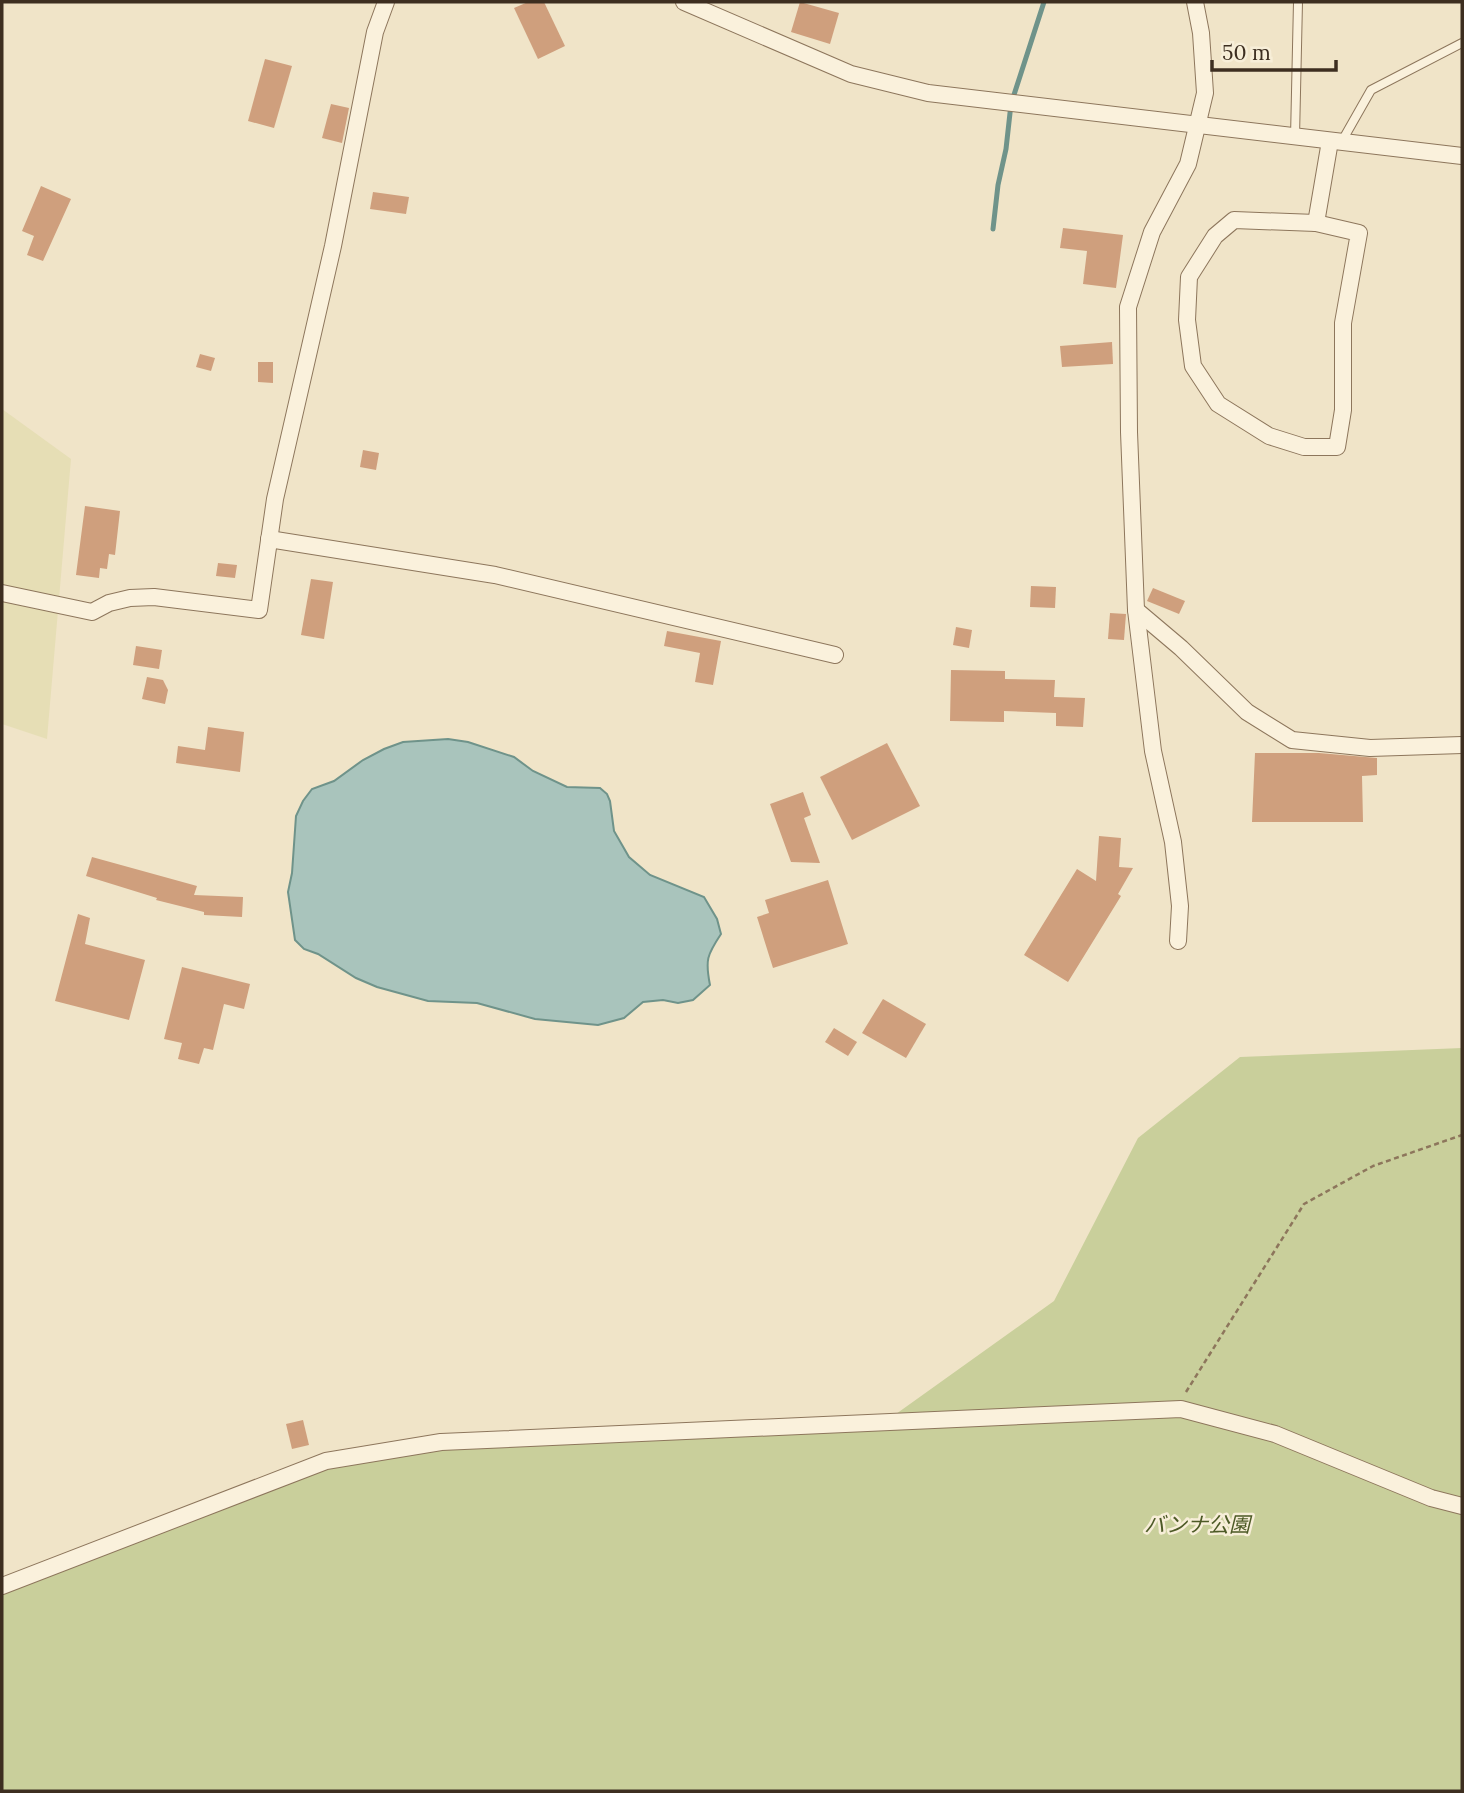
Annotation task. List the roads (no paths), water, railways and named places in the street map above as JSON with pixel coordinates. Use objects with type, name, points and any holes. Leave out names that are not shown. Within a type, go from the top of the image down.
[{"type":"street","points":[[2,593],[92,611],[130,598],[154,597],[259,610],[275,499],[333,246],[375,32],[386,2]]},
{"type":"street","points":[[684,2],[851,74],[915,90],[1079,112],[1462,156]]},
{"type":"street","points":[[1178,941],[1180,905],[1172,842],[1153,751],[1136,610],[1129,432],[1128,307],[1152,232],[1188,163],[1205,93],[1201,33],[1195,2]]},
{"type":"street","points":[[1316,223],[1336,141]]},
{"type":"street","points":[[1234,220],[1316,223],[1359,233],[1343,323],[1343,410],[1337,447],[1304,447],[1269,436],[1218,404],[1193,366],[1187,320],[1189,276],[1215,236],[1234,220]]},
{"type":"street","points":[[269,538],[495,575],[835,654]]},
{"type":"street","points":[[1136,610],[1181,648],[1247,712],[1292,740],[1370,748],[1462,745]]},
{"type":"street","points":[[2,1586],[326,1461],[441,1442],[1175,1410],[1275,1434],[1431,1498],[1462,1506]]},
{"type":"lane","points":[[1295,137],[1298,2]]},
{"type":"lane","points":[[1336,141],[1371,90],[1462,43]]},
{"type":"water","points":[[448,739],[468,742],[514,757],[533,771],[567,787],[600,788],[607,794],[614,831],[629,857],[650,875],[704,897],[717,919],[721,934],[708,958],[710,985],[693,1000],[678,1003],[663,1000],[643,1002],[624,1018],[598,1025],[535,1019],[477,1003],[428,1001],[377,987],[304,949],[295,940],[288,892],[296,816],[303,801],[312,789],[334,781],[384,749],[403,742]]},
{"type":"waterway","points":[[993,229],[1011,104],[1044,2]]},
{"type":"park label","name":"バンナ公園","points":[[1197,1525]]}]
